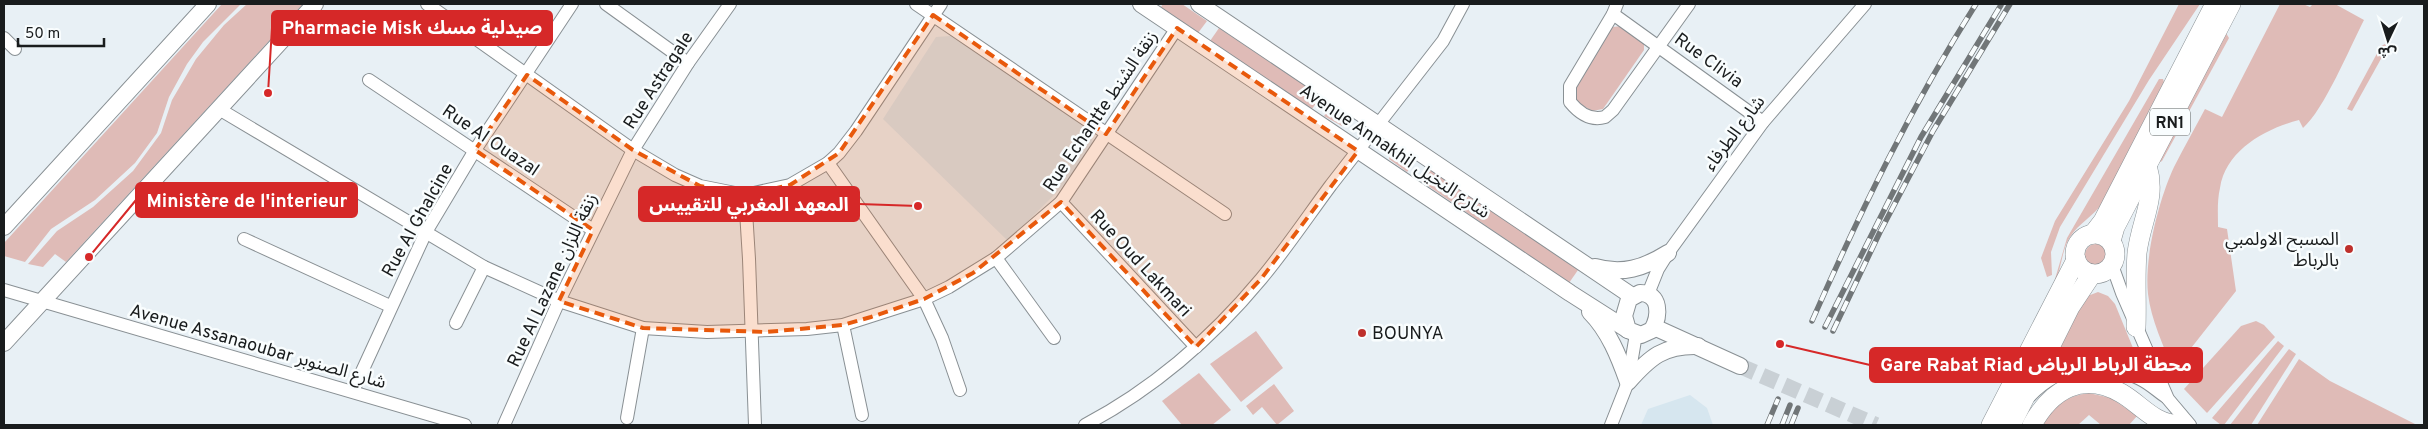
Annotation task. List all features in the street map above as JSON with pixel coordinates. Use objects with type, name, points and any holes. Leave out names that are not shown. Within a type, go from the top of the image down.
[{"type":"highway","name":"RN1","points":[[1992,425],[2076,260],[2078,243],[2093,234],[2102,221],[2215,4]]},
{"type":"highway","name":"RN1","points":[[2112,265],[2116,254],[2111,241],[2115,226],[2231,4]]},
{"type":"highway","points":[[2136,327],[2137,254],[2140,230],[2152,191],[2147,165]]},
{"type":"highway","points":[[2093,234],[2104,236],[2111,241]]},
{"type":"highway","points":[[2076,260],[2082,269],[2092,274],[2104,273],[2112,265]]},
{"type":"highway","points":[[2011,425],[2070,307],[2092,274]]},
{"type":"highway","points":[[2032,425],[2041,409],[2057,393],[2067,388],[2087,384],[2110,388],[2122,394],[2160,422],[2180,425]]},
{"type":"main road","points":[[4,227],[208,4]]},
{"type":"main road","points":[[4,343],[315,4]]},
{"type":"main road","name":"Avenue Annakhil شارع النخيل","points":[[1141,4],[1570,293],[1632,332]]},
{"type":"main road","name":"Avenue Annakhil شارع النخيل","points":[[1199,4],[1588,265],[1640,295]]},
{"type":"main road","points":[[1588,265],[1608,271],[1624,271],[1640,268],[1668,253]]},
{"type":"main road","points":[[1570,293],[1600,322],[1628,382],[1654,357],[1668,348],[1698,346]]},
{"type":"main road","points":[[1640,295],[1655,300],[1658,307],[1658,316],[1654,327],[1645,334],[1632,332],[1624,316],[1627,302],[1640,295]]},
{"type":"main road","points":[[1654,327],[1740,366]]},
{"type":"street","points":[[426,4],[633,150],[675,175],[700,186],[744,195],[790,185],[828,163],[856,131],[941,4]]},
{"type":"street","name":"Rue Al Ghalcine","points":[[352,391],[426,232],[476,150],[572,4]]},
{"type":"street","points":[[606,4],[688,63]]},
{"type":"street","name":"Rue Astragale","points":[[633,150],[688,63],[730,4]]},
{"type":"street","points":[[916,4],[1225,214]]},
{"type":"street","points":[[1085,425],[1139,392],[1220,325],[1261,279],[1443,41],[1463,4]]},
{"type":"street","name":"Rue Clivia","points":[[1689,4],[1658,45],[1609,114],[1605,117],[1595,118],[1576,109],[1570,102],[1570,86],[1615,9],[1658,45],[1763,122]]},
{"type":"street","name":"شارع الطرفاء","points":[[1640,295],[1668,253],[1763,122],[1863,5]]},
{"type":"street","name":"Rue Echantte زنقة الشنط","points":[[219,109],[484,267],[560,301],[643,328],[707,332],[752,332],[843,325],[924,299],[949,287],[996,258],[1061,202],[1177,28]]},
{"type":"street","points":[[4,38],[15,48]]},
{"type":"street","name":"Rue Al Ouazal","points":[[368,80],[594,230]]},
{"type":"street","name":"Rue Al Lazane زنقة اللزان","points":[[504,425],[560,301],[633,150]]},
{"type":"street","points":[[828,163],[924,299],[942,338],[960,390]]},
{"type":"street","points":[[744,195],[755,425]]},
{"type":"street","name":"Rue Oud Lakmari","points":[[1061,202],[1196,346]]},
{"type":"street","points":[[244,239],[390,306]]},
{"type":"street","points":[[996,258],[1054,338]]},
{"type":"street","points":[[2112,265],[2136,327],[2168,399]]},
{"type":"street","points":[[456,323],[484,267]]},
{"type":"street","name":"Avenue Assanaoubar شارع الصنوبر","points":[[4,290],[465,425]]},
{"type":"street","points":[[843,325],[862,415]]},
{"type":"street","points":[[627,418],[643,328]]},
{"type":"street","points":[[1611,425],[1628,382],[1632,332]]},
{"type":"street","points":[[2019,408],[2038,387],[2054,376],[2069,370],[2094,367],[2140,379],[2168,399],[2190,425]]},
{"type":"highlighted area","points":[[933,15],[1106,134],[1177,28],[1358,151],[1261,279],[1196,347],[1061,202],[973,273],[924,299],[871,317],[843,325],[766,332],[643,328],[559,301],[593,230],[475,150],[527,75],[633,150],[700,186],[745,195],[790,185],[839,153]]},
{"type":"shaded area","points":[[222,4],[241,4],[203,42],[187,64],[169,97],[157,133],[135,163],[95,200],[51,229],[25,262],[4,256],[4,243]]},
{"type":"shaded area","points":[[247,4],[303,4],[66,262],[55,254],[43,267],[28,264],[57,231],[93,207],[133,171],[161,133],[172,100],[196,59],[224,25]]},
{"type":"shaded area","points":[[1163,4],[1182,4],[1207,21],[1198,33],[1161,7]]},
{"type":"shaded area","points":[[2179,4],[2200,4],[2149,80],[2060,227],[2051,252],[2052,275],[2047,277],[2041,258],[2055,221],[2129,101]]},
{"type":"shaded area","points":[[2280,4],[2303,4],[2310,7],[2313,4],[2335,4],[2364,20],[2328,93],[2303,128],[2299,120],[2273,129],[2249,143],[2230,163],[2224,175],[2219,193],[2218,227],[2227,229],[2236,291],[2173,371],[2155,323],[2148,294],[2148,263],[2158,212],[2168,180],[2205,109],[2222,117]]},
{"type":"shaded area","points":[[1623,26],[1644,41],[1644,50],[1603,109],[1592,111],[1575,101],[1575,90],[1612,27]]},
{"type":"shaded area","points":[[1219,28],[1321,96],[1312,109],[1210,41]]},
{"type":"shaded area","points":[[2226,33],[2229,38],[2162,161],[2158,163]]},
{"type":"shaded area","points":[[951,36],[1091,129],[1093,147],[1072,177],[1008,241],[883,119],[936,37]]},
{"type":"shaded area","points":[[2385,44],[2387,48],[2352,111],[2347,109],[2381,46]]},
{"type":"shaded area","points":[[2159,79],[2163,79],[2165,85],[2103,202],[2067,242],[2053,286],[2067,238]]},
{"type":"shaded area","points":[[1332,105],[1348,116],[1348,121],[1342,126],[1324,116]]},
{"type":"shaded area","points":[[1399,149],[1416,161],[1407,172],[1389,159],[1392,151]]},
{"type":"shaded area","points":[[1430,168],[1578,270],[1569,283],[1421,181]]},
{"type":"shaded area","points":[[2096,244],[2104,247],[2107,255],[2104,263],[2096,266],[2088,263],[2085,255],[2088,247]]},
{"type":"shaded area","points":[[2098,292],[2108,296],[2115,304],[2142,370],[2105,362],[2081,362],[2044,371],[2085,297]]},
{"type":"shaded area","points":[[2256,321],[2264,325],[2275,337],[2207,413],[2184,389],[2241,326]]},
{"type":"shaded area","points":[[1256,331],[1283,368],[1241,402],[1210,364]]},
{"type":"shaded area","points":[[2278,341],[2284,346],[2224,425],[2221,425],[2212,418]]},
{"type":"shaded area","points":[[2289,349],[2296,354],[2251,425],[2230,425]]},
{"type":"shaded area","points":[[2299,359],[2330,381],[2417,425],[2257,425]]},
{"type":"shaded area","points":[[1199,373],[1231,410],[1212,425],[1182,425],[1162,401]]},
{"type":"shaded area","points":[[1274,384],[1294,411],[1277,425],[1262,407],[1253,415],[1246,406]]},
{"type":"shaded area","points":[[2089,393],[2111,398],[2137,416],[2129,425],[2101,425],[2089,415],[2078,425],[2043,425],[2056,407],[2067,399]]},
{"type":"shaded area","points":[[1690,395],[1707,408],[1713,425],[1641,425],[1648,409]]},
{"type":"tunnel","points":[[1740,366],[1876,425]]},
{"type":"railway","points":[[1812,321],[1888,160],[1930,81],[1976,4]]},
{"type":"railway","points":[[1833,331],[1880,232],[1933,131],[2010,4]]},
{"type":"railway","points":[[1825,327],[1921,137],[2001,5]]},
{"type":"railway","points":[[1767,425],[1778,399]]},
{"type":"railway","points":[[1782,425],[1790,405]]},
{"type":"railway","points":[[1791,425],[1798,408]]},
{"type":"place","name":"Pharmacie Misk صيدلية مسك","points":[[268,93]]},
{"type":"place","name":"المعهد المغربي للتقييس","points":[[918,206]]},
{"type":"place","name":"المسبح الاولمبي بالرباط","points":[[2349,249]]},
{"type":"place","name":"Ministère de l'interieur","points":[[89,257]]},
{"type":"place","name":"BOUNYA","points":[[1362,333]]},
{"type":"place","name":"Gare Rabat Riad محطة الرباط الرياض","points":[[1780,344]]}]
